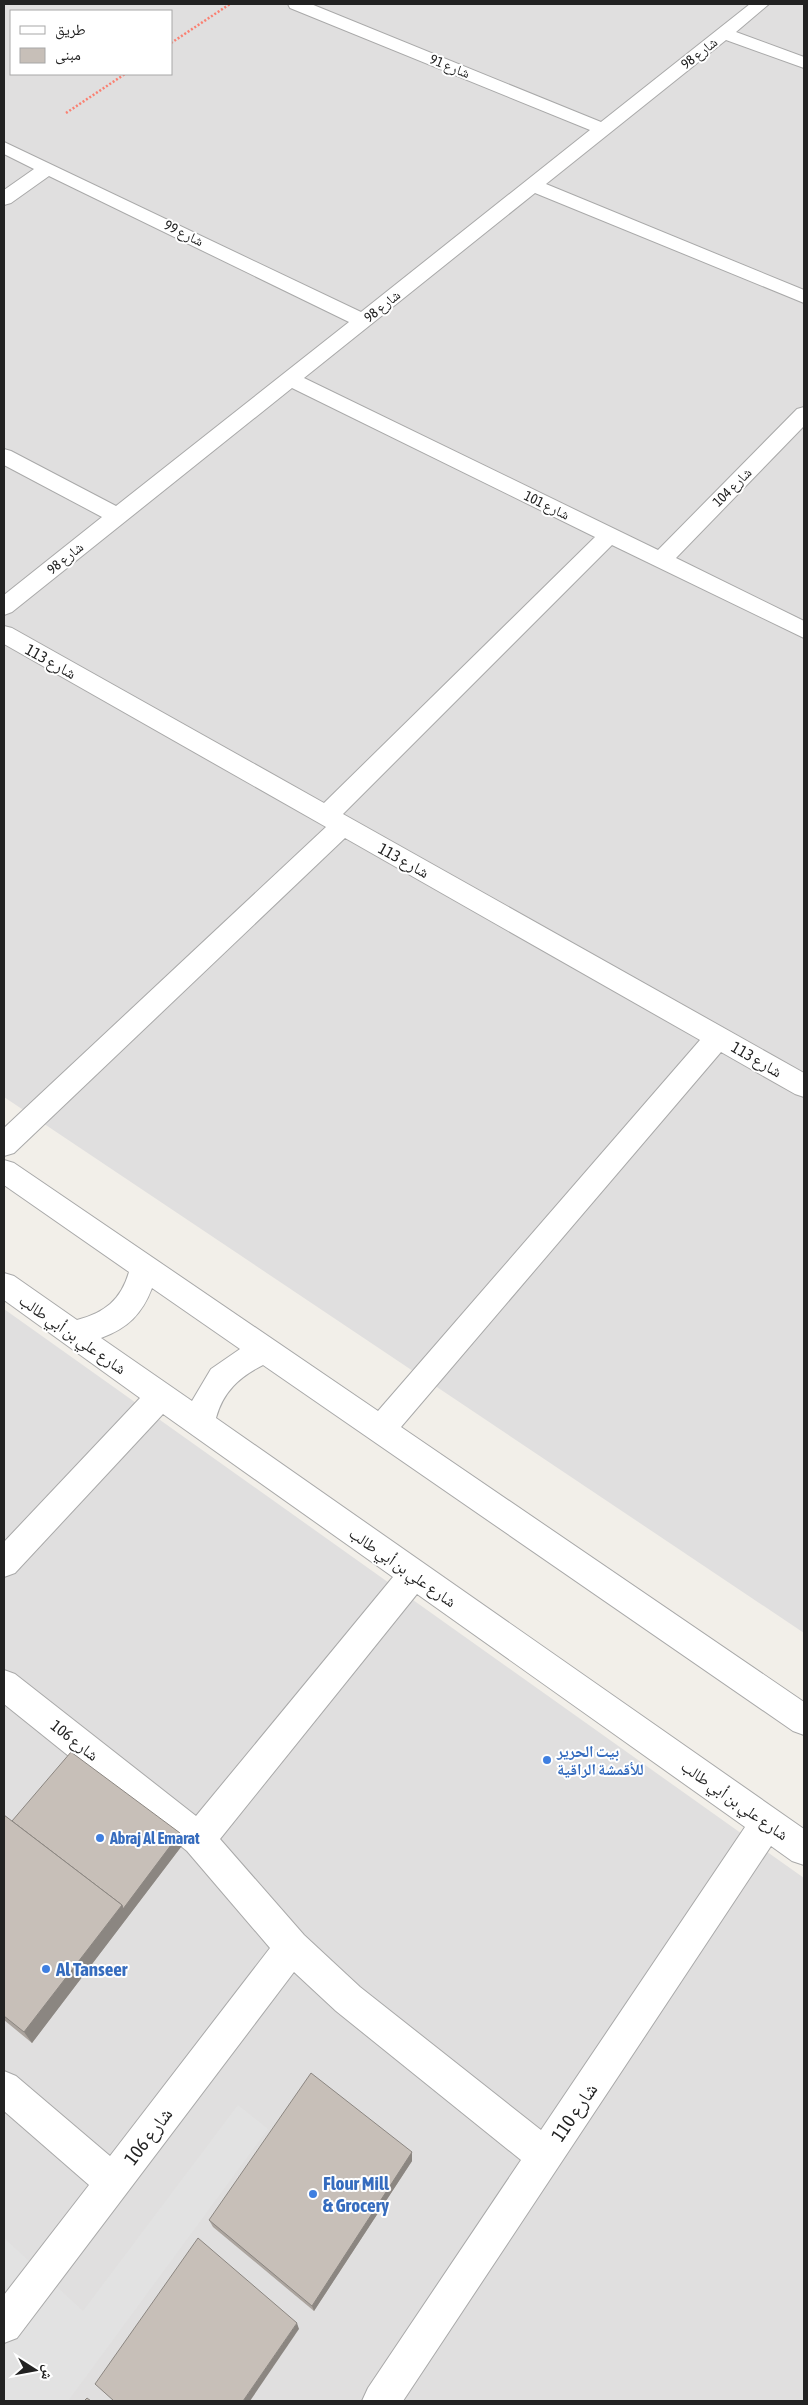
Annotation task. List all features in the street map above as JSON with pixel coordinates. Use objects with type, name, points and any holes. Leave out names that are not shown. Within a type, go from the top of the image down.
[{"type":"street","name":"شارع 91","points":[[296,4],[603,129]]},
{"type":"street","name":"شارع 98","points":[[4,607],[760,4]]},
{"type":"street","points":[[724,33],[804,63]]},
{"type":"street","name":"شارع 99","points":[[4,147],[364,321]]},
{"type":"street","points":[[4,199],[48,168]]},
{"type":"street","points":[[534,185],[804,298]]},
{"type":"street","name":"شارع 101","points":[[290,380],[804,630]]},
{"type":"street","name":"شارع 104","points":[[660,560],[804,414]]},
{"type":"street","points":[[4,456],[117,516]]},
{"type":"street","points":[[4,1145],[334,820],[610,535]]},
{"type":"street","name":"شارع 113","points":[[4,634],[804,1086]]},
{"type":"street","points":[[380,1430],[718,1037]]},
{"type":"street","points":[[4,1171],[804,1720]]},
{"type":"street","points":[[73,1334],[101,1327],[124,1312],[139,1290],[144,1267]]},
{"type":"street","name":"شارع علي بن أبي طالب","points":[[4,1285],[804,1849]]},
{"type":"street","points":[[200,1424],[205,1400],[219,1378],[239,1362],[264,1351]]},
{"type":"street","points":[[4,1563],[161,1396]]},
{"type":"street","points":[[199,1839],[414,1575]]},
{"type":"street","name":"شارع 106","points":[[4,1684],[199,1839],[292,1947],[348,1999],[545,2156]]},
{"type":"street","name":"شارع 110","points":[[381,2401],[767,1822]]},
{"type":"street","name":"شارع 106","points":[[4,2325],[292,1947]]},
{"type":"street","points":[[4,2088],[113,2182]]},
{"type":"path","points":[[172,42],[230,4]]},
{"type":"path","points":[[66,113],[123,75]]},
{"type":"shaded area","points":[[4,4],[804,4],[804,1633],[4,1097]]},
{"type":"shaded area","points":[[4,1309],[804,1878],[804,2401],[4,2401]]},
{"type":"shaded area","points":[[238,2105],[268,2129],[68,2401],[4,2401],[4,2238],[83,2311]]},
{"type":"building","name":"Abraj Al Emarat","points":[[71,1752],[180,1833],[123,1909],[122,1905],[12,1821]]},
{"type":"building","name":"Al Tanseer","points":[[4,1815],[122,1905],[24,2032],[4,2016]]},
{"type":"building","name":"Flour Mill & Grocery","points":[[311,2073],[412,2152],[312,2306],[209,2220]]},
{"type":"building","points":[[198,2238],[297,2323],[243,2401],[114,2401],[95,2384]]},
{"type":"place","name":"بيت الحرير للأقمشة الراقية","points":[[547,1760]]},
{"type":"place","name":"Abraj Al Emarat","points":[[100,1838]]},
{"type":"place","name":"Al Tanseer","points":[[46,1969]]},
{"type":"place","name":"Flour Mill & Grocery","points":[[313,2194]]}]
